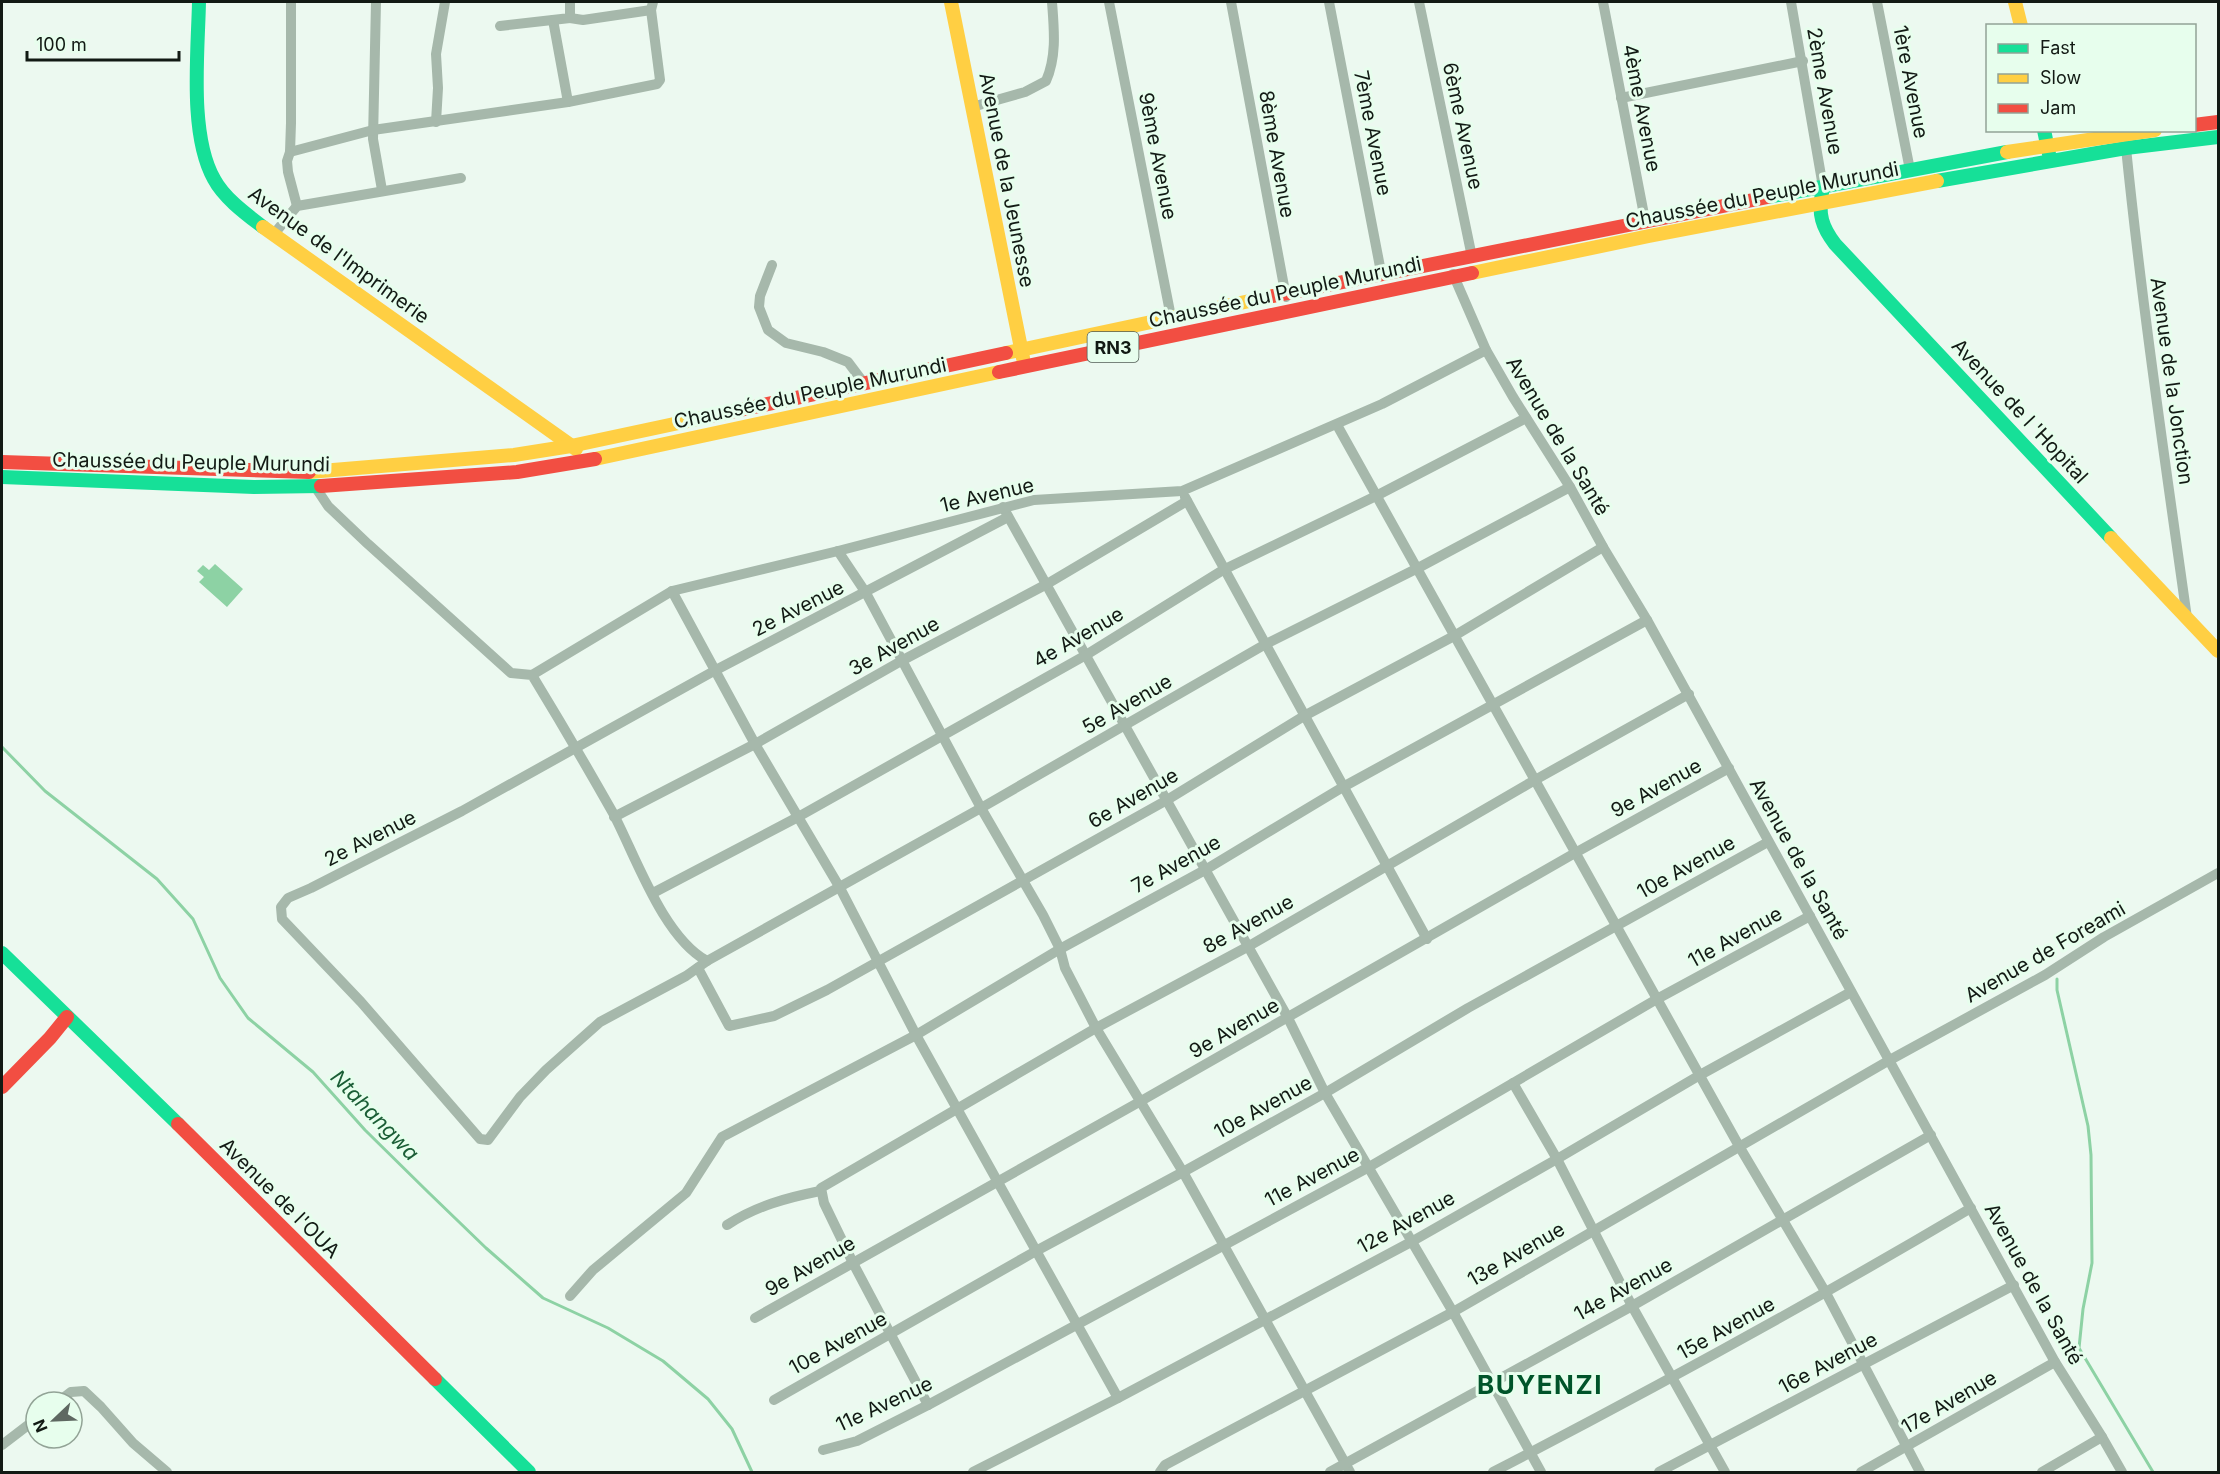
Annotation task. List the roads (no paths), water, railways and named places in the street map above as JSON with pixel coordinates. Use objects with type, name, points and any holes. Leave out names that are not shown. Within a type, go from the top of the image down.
[{"type":"main road","name":"Avenue de l'Imprimerie","points":[[199,2],[199,118],[207,167],[222,192],[274,234],[571,446],[595,459]]},
{"type":"main road","name":"Avenue de la Jeunesse","points":[[951,2],[1025,366]]},
{"type":"main road","points":[[2015,2],[2020,24]]},
{"type":"main road","points":[[2196,125],[2218,122]]},
{"type":"main road","points":[[2044,132],[2050,160]]},
{"type":"main road","name":"Chaussée du Peuple Murundi","points":[[2,462],[312,472],[514,454],[571,446],[1381,272],[1472,257],[1645,220],[1910,170],[2047,145],[2141,132]]},
{"type":"main road","name":"Chaussée du Peuple Murundi","points":[[2,477],[254,487],[314,487],[518,472],[595,459],[1335,301],[1820,203],[2050,160],[2218,137]]},
{"type":"main road","name":"Avenue de l 'Hopital","points":[[1823,187],[1819,217],[1825,231],[1835,243],[2218,651]]},
{"type":"main road","name":"Avenue de l'OUA","points":[[2,953],[217,1162],[529,1473]]},
{"type":"main road","points":[[2,1087],[50,1038],[67,1017]]},
{"type":"street","points":[[291,2],[290,152],[287,160],[297,206]]},
{"type":"street","points":[[376,2],[373,130],[382,190]]},
{"type":"street","points":[[435,122],[438,88],[436,54],[445,2]]},
{"type":"street","points":[[570,2],[570,18]]},
{"type":"street","points":[[972,107],[1025,92],[1046,81],[1053,65],[1052,2]]},
{"type":"street","name":"9ème Avenue","points":[[1109,2],[1171,317]]},
{"type":"street","name":"8ème Avenue","points":[[1231,2],[1288,312]]},
{"type":"street","name":"7ème Avenue","points":[[1329,2],[1381,272]]},
{"type":"street","name":"6ème Avenue","points":[[1419,2],[1472,257]]},
{"type":"street","name":"4ème Avenue","points":[[1603,2],[1645,220]]},
{"type":"street","name":"2ème Avenue","points":[[1791,2],[1823,187]]},
{"type":"street","name":"1ère Avenue","points":[[1877,2],[1910,170]]},
{"type":"street","points":[[290,152],[373,130],[567,102],[660,82],[652,6],[583,20],[570,18],[500,26]]},
{"type":"street","points":[[553,20],[567,102]]},
{"type":"street","points":[[1621,98],[1803,61]]},
{"type":"street","name":"Avenue de la Jonction","points":[[2126,148],[2153,375],[2187,618]]},
{"type":"street","points":[[274,234],[297,206],[461,178]]},
{"type":"street","name":"Avenue de la Santé","points":[[1449,261],[1486,350],[1569,487],[1689,694],[1768,842],[2055,1362],[2103,1437],[2122,1473]]},
{"type":"street","points":[[772,265],[760,296],[759,307],[768,330],[773,336],[786,343],[823,352],[848,362],[863,382]]},
{"type":"street","name":"1e Avenue","points":[[532,675],[672,591],[1006,512],[1034,500],[1182,490],[1337,425],[1486,350]]},
{"type":"street","name":"4e Avenue","points":[[653,893],[798,817],[1086,655],[1223,570],[1376,496],[1526,418]]},
{"type":"street","points":[[1337,425],[1419,568],[1492,705],[1739,1146],[1826,1293],[1920,1473]]},
{"type":"street","points":[[312,472],[314,487],[328,506],[368,544],[511,673],[532,675],[614,816],[675,932],[703,965]]},
{"type":"street","name":"5e Avenue","points":[[703,965],[1264,645],[1419,568],[1569,487]]},
{"type":"street","points":[[1182,490],[1223,570],[1427,939]]},
{"type":"street","name":"3e Avenue","points":[[614,816],[755,744],[903,660],[1047,584],[1187,501]]},
{"type":"street","points":[[1006,512],[1249,946],[1325,1093],[1453,1312],[1540,1473]]},
{"type":"street","name":"2e Avenue","points":[[703,965],[600,1022],[546,1070],[520,1097],[492,1137],[488,1140],[480,1139],[360,1002],[282,918],[281,907],[288,898],[462,811],[714,671],[866,593],[1006,512]]},
{"type":"street","name":"6e Avenue","points":[[703,965],[726,1024],[732,1026],[774,1016],[878,962],[1167,800],[1304,716],[1454,636],[1603,547]]},
{"type":"street","points":[[838,551],[866,593],[981,808],[1024,880],[1060,949],[1065,968],[1096,1028],[1184,1172],[1347,1469]]},
{"type":"street","points":[[672,591],[755,744],[840,888],[916,1035],[1118,1398]]},
{"type":"street","name":"7e Avenue","points":[[570,1296],[600,1263],[686,1193],[722,1137],[916,1035],[1060,949],[1206,870],[1343,788],[1647,620]]},
{"type":"street","name":"8e Avenue","points":[[727,1226],[745,1213],[822,1187],[1096,1028],[1249,946],[1386,865],[1689,694]]},
{"type":"street","name":"9e Avenue","points":[[755,1318],[1729,768]]},
{"type":"street","name":"10e Avenue","points":[[774,1400],[1036,1251],[1325,1093],[1468,1008],[1768,842]]},
{"type":"street","name":"Avenue de Foreami","points":[[1888,1061],[2045,975],[2104,937],[2218,873]]},
{"type":"street","name":"11e Avenue","points":[[823,1450],[857,1441],[928,1405],[1369,1167],[1658,999],[1809,916]]},
{"type":"street","name":"12e Avenue","points":[[973,1473],[1411,1242],[1701,1075],[1851,992]]},
{"type":"street","name":"13e Avenue","points":[[1160,1473],[1165,1465],[1453,1312],[1888,1061]]},
{"type":"street","points":[[1513,1083],[1557,1159],[1632,1306],[1725,1473]]},
{"type":"street","name":"14e Avenue","points":[[1330,1473],[1347,1469],[1491,1382],[1632,1306],[1931,1135]]},
{"type":"street","points":[[822,1187],[853,1263],[928,1405]]},
{"type":"street","name":"15e Avenue","points":[[1493,1473],[1673,1378],[1826,1293],[1971,1208]]},
{"type":"street","name":"16e Avenue","points":[[1659,1473],[2014,1285]]},
{"type":"street","name":"17e Avenue","points":[[1861,1473],[2055,1362]]},
{"type":"street","points":[[84,1391],[133,1443],[167,1473]]},
{"type":"street","points":[[2,1445],[24,1428]]},
{"type":"street","points":[[2042,1473],[2103,1437]]},
{"type":"waterway","name":"Ntahangwa","points":[[2,747],[45,791],[157,879],[193,919],[220,978],[248,1018],[313,1072],[365,1130],[428,1192],[486,1248],[543,1298],[608,1328],[663,1361],[708,1399],[732,1429],[752,1472]]},
{"type":"waterway","points":[[2057,979],[2057,990],[2088,1126],[2091,1155],[2092,1263],[2083,1309],[2079,1348],[2153,1472]]},
{"type":"district","name":"BUYENZI","points":[[1540,1384]]}]
